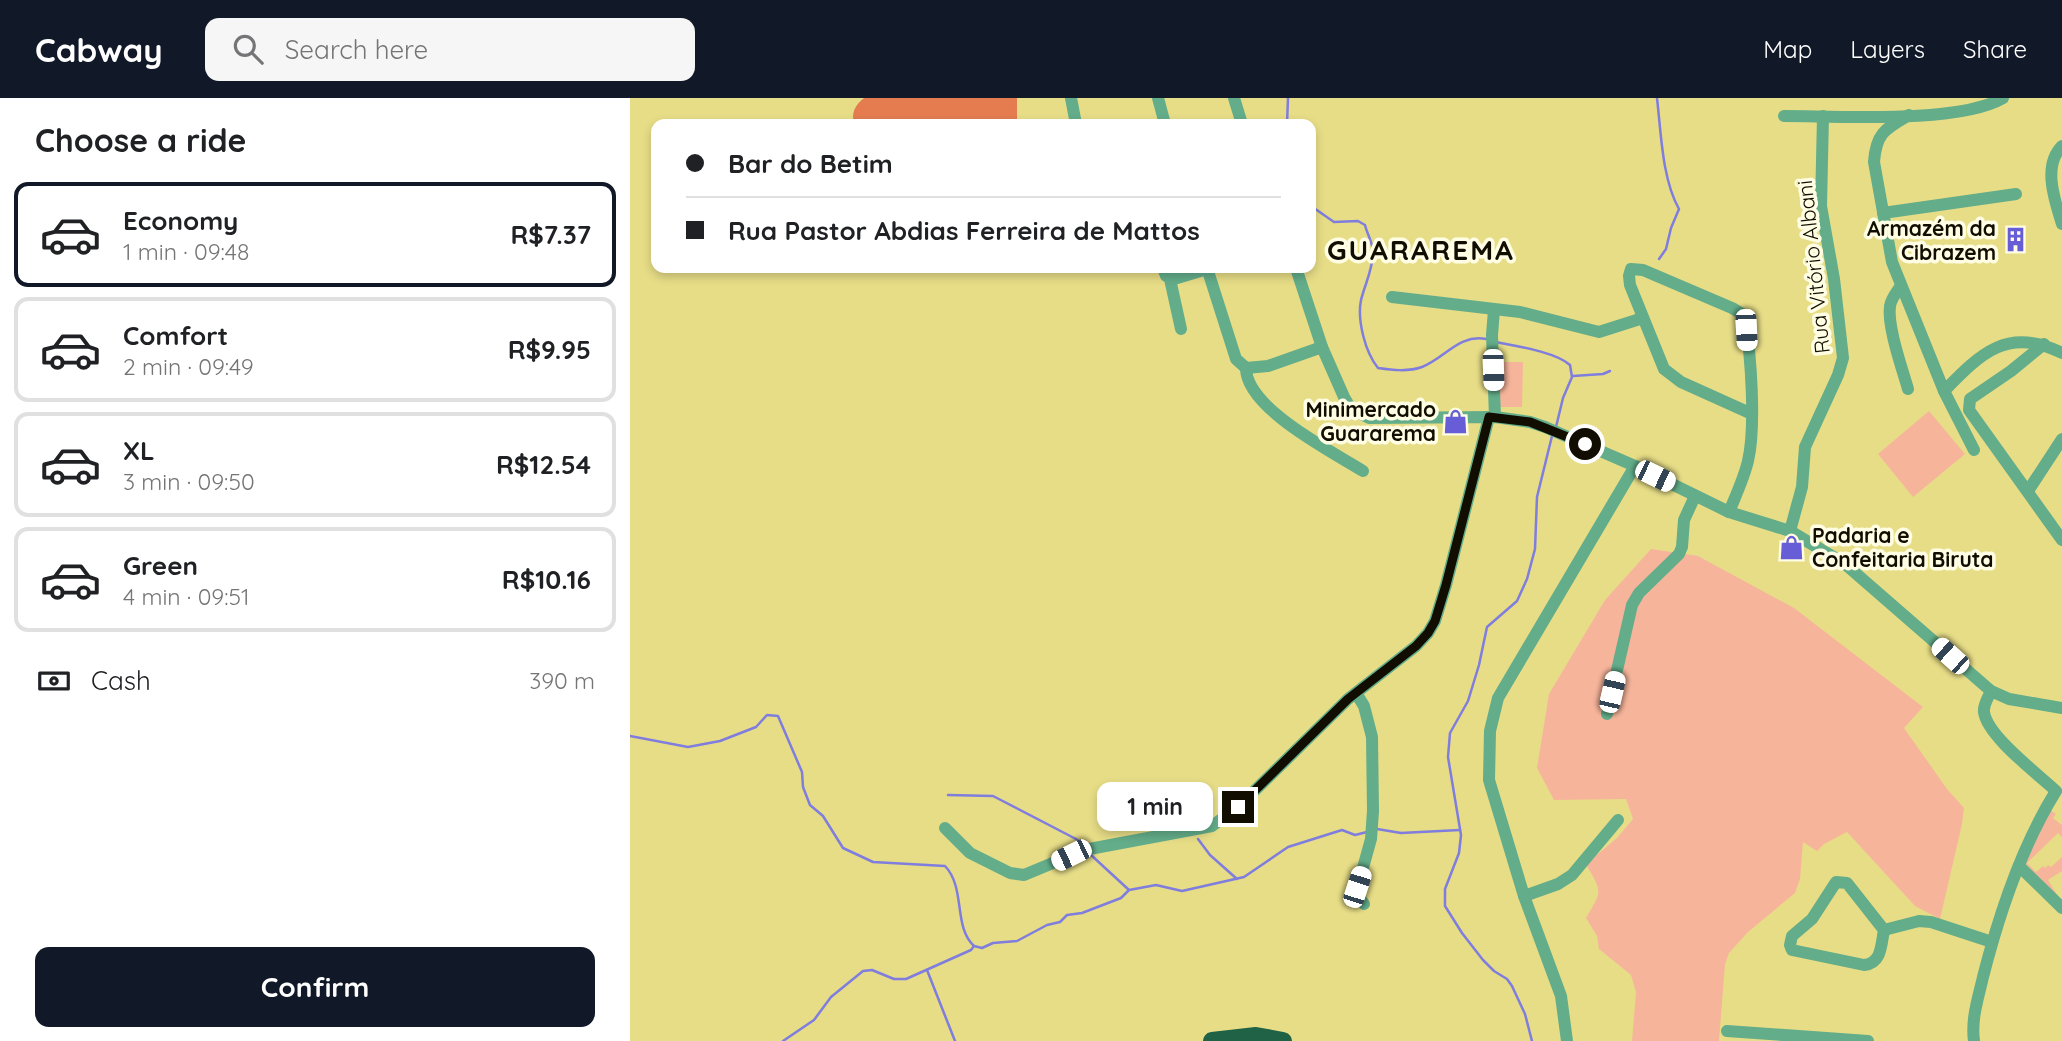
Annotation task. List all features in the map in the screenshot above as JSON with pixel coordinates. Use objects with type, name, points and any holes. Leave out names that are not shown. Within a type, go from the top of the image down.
[{"type":"highway","points":[[1212,1041],[1256,1037],[1283,1041]]},
{"type":"street","points":[[1071,98],[1075,119]]},
{"type":"street","points":[[1158,98],[1164,119]]},
{"type":"street","points":[[1234,98],[1240,119]]},
{"type":"street","points":[[1784,116],[1954,112],[1994,103],[2003,98]]},
{"type":"street","points":[[1909,115],[1887,127],[1875,150],[1874,162],[1892,262],[1944,391],[1974,450]]},
{"type":"street","name":"Rua Vitório Albani","points":[[1790,531],[1802,487],[1805,447],[1843,358],[1821,206],[1823,116]]},
{"type":"street","points":[[2062,146],[2057,150],[2053,165],[2052,185],[2062,225]]},
{"type":"street","points":[[1883,214],[2016,194]]},
{"type":"street","points":[[1729,512],[1748,460],[1752,414],[1746,330],[1742,314],[1643,270],[1631,269],[1629,276],[1643,318],[1659,358],[1670,375],[1752,414]]},
{"type":"street","points":[[1166,273],[1180,279],[1195,273]]},
{"type":"street","points":[[1166,273],[1181,329]]},
{"type":"street","points":[[1209,273],[1233,349],[1240,364],[1246,368],[1268,366],[1322,347]]},
{"type":"street","points":[[1298,273],[1322,347],[1351,409],[1369,418],[1492,417],[1530,422],[1560,433],[1729,512],[1790,531],[1846,564],[1991,691],[2009,699],[2062,708]]},
{"type":"street","points":[[1900,287],[1889,308],[1908,388]]},
{"type":"street","points":[[1392,298],[1520,312],[1600,332],[1643,318]]},
{"type":"street","points":[[945,828],[970,853],[1010,873],[1024,875],[1084,850],[1212,826],[1238,807],[1356,693],[1416,646],[1435,621],[1492,417],[1494,310]]},
{"type":"street","points":[[1944,391],[1978,359],[1997,348],[2019,341],[2045,344],[2062,353]]},
{"type":"street","points":[[2045,344],[1970,399],[1968,404],[1969,410],[2062,540]]},
{"type":"street","points":[[1246,368],[1250,387],[1269,409],[1363,471]]},
{"type":"street","points":[[2028,491],[2062,439]]},
{"type":"street","points":[[1567,1041],[1567,1023],[1561,996],[1524,896],[1489,780],[1490,731],[1498,698],[1635,466]]},
{"type":"street","points":[[1607,714],[1632,605],[1639,593],[1679,554],[1684,520],[1695,496]]},
{"type":"street","points":[[1974,1041],[1972,1025],[1992,942],[2019,866],[2043,811],[2056,791],[1996,734],[1987,722],[1983,709],[1991,691]]},
{"type":"street","points":[[1356,693],[1364,706],[1372,737],[1371,831],[1356,893],[1357,898],[1364,904]]},
{"type":"street","points":[[1524,896],[1558,884],[1572,875],[1618,820]]},
{"type":"street","points":[[2019,866],[2062,908]]},
{"type":"street","points":[[1836,882],[1847,883],[1884,930],[1877,961],[1872,964],[1864,965],[1792,950],[1790,945],[1792,936],[1812,919],[1836,882]]},
{"type":"street","points":[[1884,930],[1919,921],[1931,922],[1992,942]]},
{"type":"street","points":[[1727,1031],[1754,1037],[1868,1041]]},
{"type":"shaded area","points":[[864,98],[1017,98],[1017,119],[853,119],[858,103]]},
{"type":"shaded area","points":[[1497,362],[1523,362],[1522,407],[1497,407]]},
{"type":"shaded area","points":[[1929,411],[1965,454],[1913,497],[1878,454]]},
{"type":"shaded area","points":[[1651,549],[1698,556],[1794,608],[1923,707],[1904,728],[1947,789],[1964,808],[1940,919],[1915,906],[1847,832],[1824,844],[1817,851],[1803,842],[1800,879],[1795,893],[1748,932],[1729,953],[1725,964],[1719,1041],[1632,1041],[1636,992],[1631,975],[1599,949],[1597,936],[1586,918],[1598,896],[1598,886],[1586,864],[1617,838],[1633,819],[1626,799],[1554,800],[1537,768],[1549,694],[1605,600]]},
{"type":"shaded area","points":[[2047,808],[2056,814],[2053,818],[2062,825],[2062,837],[2058,833],[2027,863],[2036,872],[2043,866],[2051,867],[2062,857],[2062,871],[2048,880],[2062,903],[2024,862]]},
{"type":"waterway","points":[[1287,119],[1288,98]]},
{"type":"waterway","points":[[1657,98],[1666,170],[1679,209],[1666,249],[1659,259]]},
{"type":"waterway","points":[[1316,209],[1334,222],[1358,221],[1365,225],[1373,258],[1361,300],[1360,317],[1366,345],[1378,368],[1417,369],[1460,343],[1476,338],[1486,339]]},
{"type":"waterway","points":[[1496,342],[1546,353],[1570,365],[1572,377],[1563,398],[1556,427]]},
{"type":"waterway","points":[[1573,376],[1610,371]]},
{"type":"waterway","points":[[1532,1041],[1525,1014],[1512,986],[1483,960],[1445,906],[1445,889],[1459,853],[1461,835],[1448,757],[1450,733],[1468,701],[1487,627],[1517,601],[1527,579],[1535,549],[1537,497],[1552,436]]},
{"type":"waterway","points":[[630,736],[688,747],[720,741],[756,727],[767,715],[778,716],[802,772],[803,787],[810,805],[823,816],[843,848],[873,862],[945,866],[955,885],[964,929],[974,946]]},
{"type":"waterway","points":[[1162,789],[1189,823]]},
{"type":"waterway","points":[[948,795],[993,796],[1076,839],[1082,845]]},
{"type":"waterway","points":[[1377,829],[1401,833],[1460,830]]},
{"type":"waterway","points":[[783,1041],[814,1020],[831,997],[863,971],[872,970],[894,979],[906,979],[971,950],[974,946],[982,948],[993,943],[1017,941],[1047,925],[1060,922],[1067,915],[1082,913],[1121,898],[1129,890],[1156,885],[1182,891],[1244,877],[1288,847],[1342,830],[1355,835],[1367,832]]},
{"type":"waterway","points":[[1198,839],[1210,855],[1237,879]]},
{"type":"waterway","points":[[1091,855],[1129,890]]},
{"type":"waterway","points":[[927,970],[955,1041]]},
{"type":"place","name":"Armazém da Cibrazem","points":[[2016,240]]},
{"type":"place","name":"Minimercado Guararema","points":[[1456,421]]},
{"type":"place","name":"Padaria e Confeitaria Biruta","points":[[1792,547]]},
{"type":"district","name":"GUARAREMA","points":[[1421,249]]},
{"type":"route","points":[[1238,807],[1348,699],[1416,646],[1428,633],[1435,621],[1446,585],[1489,417],[1530,422],[1585,444]]}]
